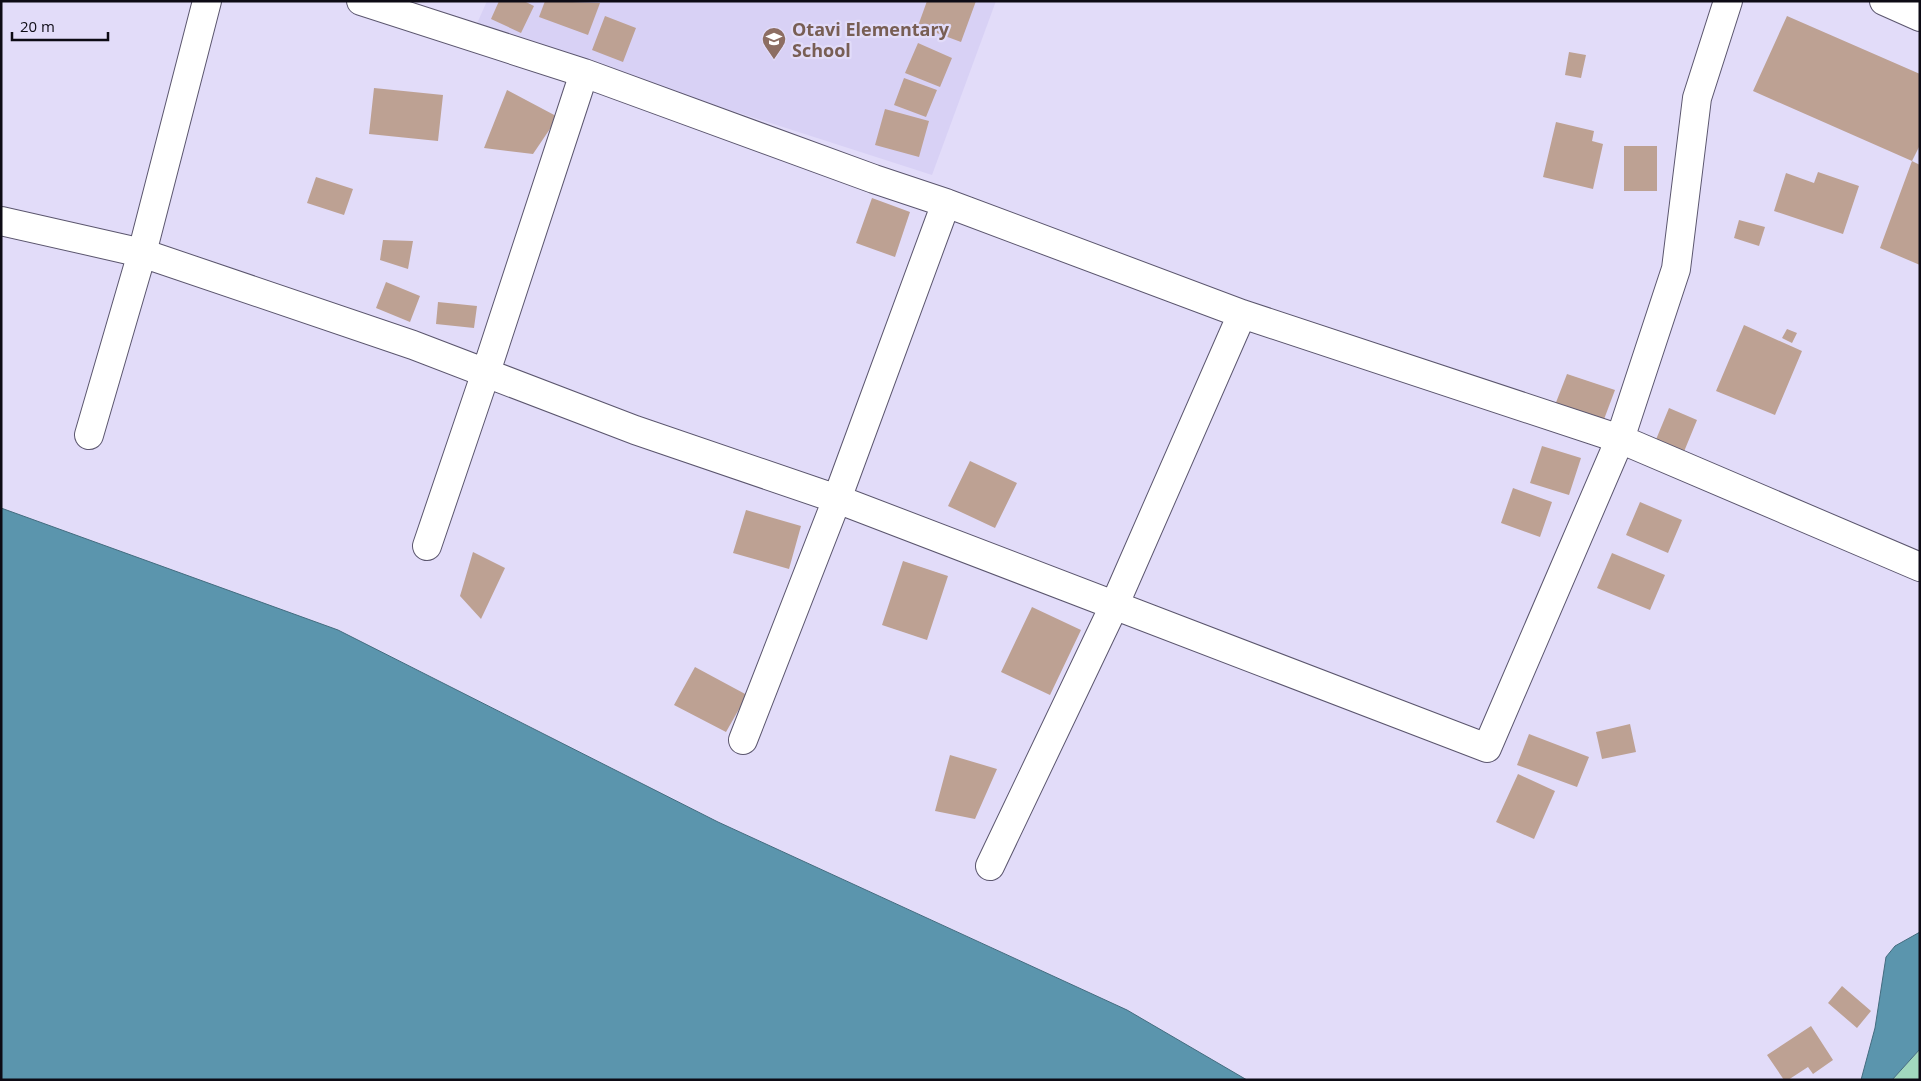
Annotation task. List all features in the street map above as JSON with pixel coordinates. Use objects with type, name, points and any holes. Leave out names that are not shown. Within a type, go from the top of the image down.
[{"type":"street","points":[[89,435],[142,253],[207,1]]},
{"type":"street","points":[[361,1],[584,74],[874,179],[946,203],[1242,314],[1620,439],[1920,567]]},
{"type":"street","points":[[1,221],[142,253],[414,345],[635,430],[837,499],[1487,748],[1620,439],[1676,269],[1697,98],[1728,1]]},
{"type":"street","points":[[1884,1],[1920,17]]},
{"type":"street","points":[[427,546],[584,74]]},
{"type":"street","points":[[743,740],[837,499],[946,203]]},
{"type":"street","points":[[990,866],[1114,606],[1242,314]]},
{"type":"shaded area","name":"Otavi Elementary School","points":[[487,1],[996,1],[932,175],[475,28]]},
{"type":"green space","points":[[1920,1049],[1920,1080],[1892,1080],[1893,1079]]},
{"type":"water","points":[[1,508],[338,630],[718,822],[1127,1010],[1247,1080],[1,1080]]},
{"type":"water","points":[[1920,932],[1920,1049],[1892,1080],[1861,1080],[1875,1028],[1886,957],[1895,946]]},
{"type":"building","points":[[499,1],[524,1],[534,6],[521,33],[491,19]]},
{"type":"building","points":[[545,1],[600,3],[588,35],[539,17]]},
{"type":"building","points":[[927,1],[976,1],[961,42],[918,26]]},
{"type":"building","points":[[605,16],[636,28],[623,62],[592,50]]},
{"type":"building","points":[[1787,16],[1920,74],[1920,145],[1912,161],[1753,91]]},
{"type":"building","points":[[918,43],[952,58],[940,87],[905,73]]},
{"type":"building","points":[[1569,52],[1586,55],[1581,78],[1565,75]]},
{"type":"building","points":[[904,78],[937,90],[926,117],[894,105]]},
{"type":"building","points":[[374,88],[443,95],[438,141],[369,134]]},
{"type":"building","points":[[507,90],[558,117],[533,154],[484,148]]},
{"type":"building","points":[[885,109],[929,121],[919,157],[875,145]]},
{"type":"building","points":[[1556,122],[1594,131],[1592,141],[1603,144],[1593,189],[1543,177]]},
{"type":"building","points":[[1624,146],[1657,146],[1657,191],[1624,191]]},
{"type":"building","points":[[1912,161],[1920,165],[1920,265],[1880,248]]},
{"type":"building","points":[[1818,172],[1859,186],[1843,234],[1774,211],[1786,173],[1814,183]]},
{"type":"building","points":[[316,177],[353,189],[344,215],[307,203]]},
{"type":"building","points":[[872,198],[910,212],[895,257],[856,243]]},
{"type":"building","points":[[1739,220],[1765,227],[1759,246],[1734,238]]},
{"type":"building","points":[[383,240],[413,241],[408,269],[380,260]]},
{"type":"building","points":[[386,282],[420,296],[410,322],[376,308]]},
{"type":"building","points":[[438,302],[477,306],[474,328],[436,324]]},
{"type":"building","points":[[1744,325],[1802,351],[1775,415],[1716,391]]},
{"type":"building","points":[[1787,329],[1797,333],[1792,343],[1782,338]]},
{"type":"building","points":[[1567,374],[1615,390],[1603,422],[1555,405]]},
{"type":"building","points":[[1669,408],[1697,420],[1683,454],[1655,442]]},
{"type":"building","points":[[1542,446],[1581,458],[1569,495],[1530,483]]},
{"type":"building","points":[[970,461],[1017,483],[995,528],[948,506]]},
{"type":"building","points":[[1513,488],[1552,502],[1540,537],[1501,523]]},
{"type":"building","points":[[1640,502],[1682,520],[1668,553],[1626,535]]},
{"type":"building","points":[[746,510],[801,526],[789,569],[733,553]]},
{"type":"building","points":[[473,552],[505,568],[481,619],[460,596]]},
{"type":"building","points":[[1612,553],[1665,575],[1650,610],[1597,588]]},
{"type":"building","points":[[903,561],[948,576],[927,640],[882,625]]},
{"type":"building","points":[[1032,607],[1081,630],[1050,695],[1001,672]]},
{"type":"building","points":[[695,667],[747,695],[726,732],[674,705]]},
{"type":"building","points":[[1630,724],[1636,752],[1602,759],[1596,732]]},
{"type":"building","points":[[1529,734],[1589,757],[1577,787],[1517,765]]},
{"type":"building","points":[[950,755],[997,769],[975,819],[935,811]]},
{"type":"building","points":[[1518,774],[1555,791],[1534,839],[1496,822]]},
{"type":"building","points":[[1842,986],[1871,1011],[1857,1028],[1828,1003]]},
{"type":"building","points":[[1811,1026],[1833,1060],[1813,1074],[1808,1067],[1788,1080],[1784,1080],[1767,1055]]},
{"type":"place","name":"Otavi Elementary School","points":[[774,60]]}]
